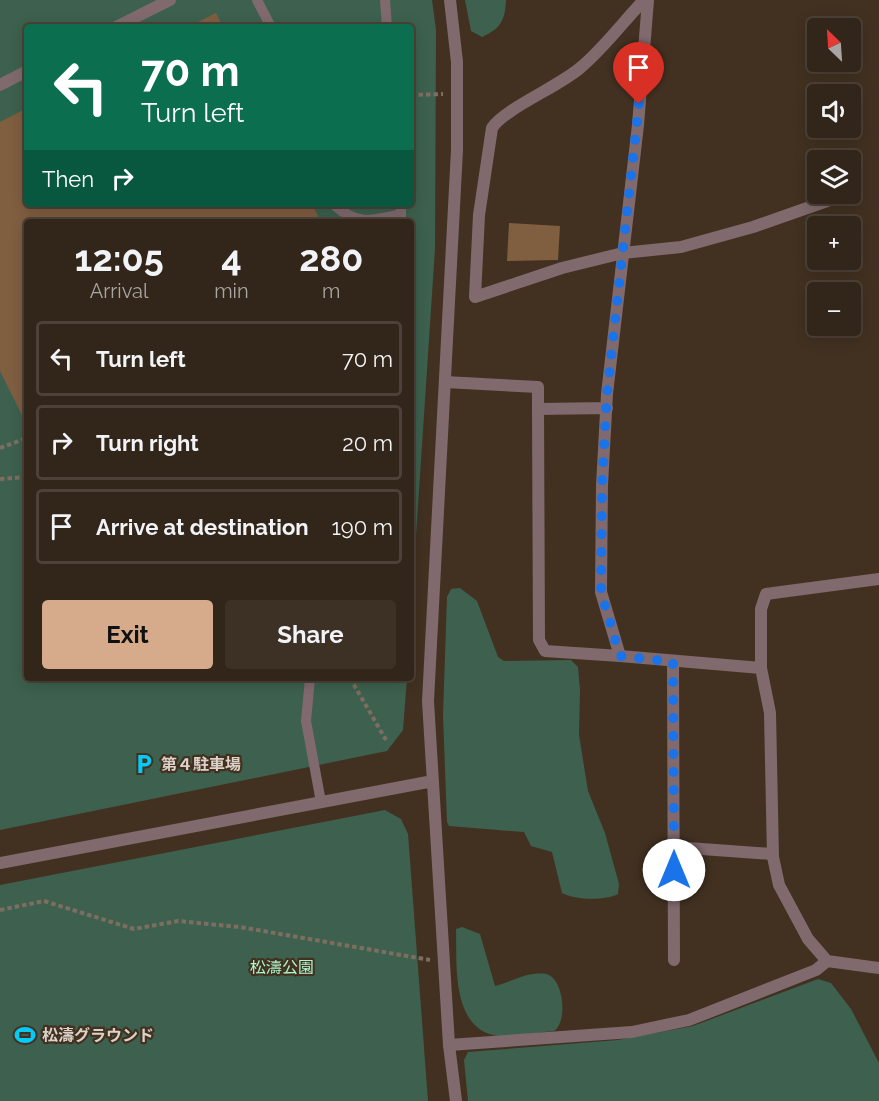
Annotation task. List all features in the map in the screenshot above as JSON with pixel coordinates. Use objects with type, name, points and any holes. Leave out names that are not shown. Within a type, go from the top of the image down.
[{"type":"street","points":[[122,24],[170,0]]},
{"type":"street","points":[[450,0],[457,62],[457,150],[429,700],[449,1045],[456,1101]]},
{"type":"street","points":[[620,656],[601,592],[607,408],[638,124],[646,0]]},
{"type":"street","points":[[646,0],[581,67],[539,96],[499,117],[492,128],[479,215],[475,297],[562,268],[623,253],[681,247],[753,227],[819,204]]},
{"type":"street","points":[[0,85],[24,73]]},
{"type":"street","points":[[444,382],[538,387],[538,640],[545,651],[760,668]]},
{"type":"street","points":[[538,409],[607,408]]},
{"type":"street","points":[[879,579],[766,594],[761,609],[760,668],[770,713],[772,854],[779,885],[808,939],[827,961],[879,968]]},
{"type":"street","points":[[673,662],[674,960]]},
{"type":"street","points":[[0,863],[433,781]]},
{"type":"street","points":[[674,847],[772,854]]},
{"type":"street","points":[[449,1045],[632,1032],[689,1020],[816,970],[827,961]]},
{"type":"lane","points":[[257,0],[269,24]]},
{"type":"lane","points":[[385,0],[387,24]]},
{"type":"lane","points":[[336,207],[344,214],[356,219]]},
{"type":"lane","points":[[381,219],[401,213]]},
{"type":"lane","points":[[310,681],[306,721],[321,802]]},
{"type":"path","points":[[414,95],[443,94]]},
{"type":"path","points":[[0,448],[24,439]]},
{"type":"path","points":[[0,479],[24,477]]},
{"type":"path","points":[[352,681],[386,740]]},
{"type":"path","points":[[0,910],[44,901],[134,929],[178,921],[209,924],[431,960]]},
{"type":"green space","points":[[0,0],[432,0],[436,30],[435,249],[414,566],[414,219],[24,219],[24,681],[407,681],[403,730],[387,751],[0,830]]},
{"type":"green space","points":[[465,0],[506,0],[501,23],[482,37],[471,31]]},
{"type":"green space","points":[[460,588],[477,601],[498,657],[504,661],[571,660],[578,667],[579,735],[588,791],[605,833],[619,884],[618,894],[606,898],[590,899],[562,893],[552,852],[531,846],[524,832],[449,826],[443,715],[447,597],[451,589]]},
{"type":"green space","name":"松濤公園","points":[[385,810],[401,819],[408,834],[428,1101],[0,1101],[0,885]]},
{"type":"green space","points":[[462,927],[480,934],[495,986],[532,974],[546,974],[552,977],[557,983],[562,1001],[561,1019],[554,1031],[499,1036],[479,1029],[470,1019],[463,1006],[457,974],[456,929]]},
{"type":"green space","points":[[818,979],[831,983],[851,1009],[879,1063],[879,1101],[468,1101],[464,1060],[468,1052],[618,1040],[693,1026]]},
{"type":"building","points":[[216,13],[222,24],[194,24]]},
{"type":"building","points":[[24,110],[24,207],[314,207],[320,219],[24,219],[24,419],[0,371],[0,122]]},
{"type":"building","points":[[509,223],[560,226],[558,260],[507,261]]},
{"type":"place","name":"第４駐車場","points":[[144,764]]},
{"type":"place","name":"松濤グラウンド","points":[[25,1035]]},
{"type":"route","points":[[639,104],[607,394],[602,485],[601,592],[620,656],[673,662],[674,870]]}]
